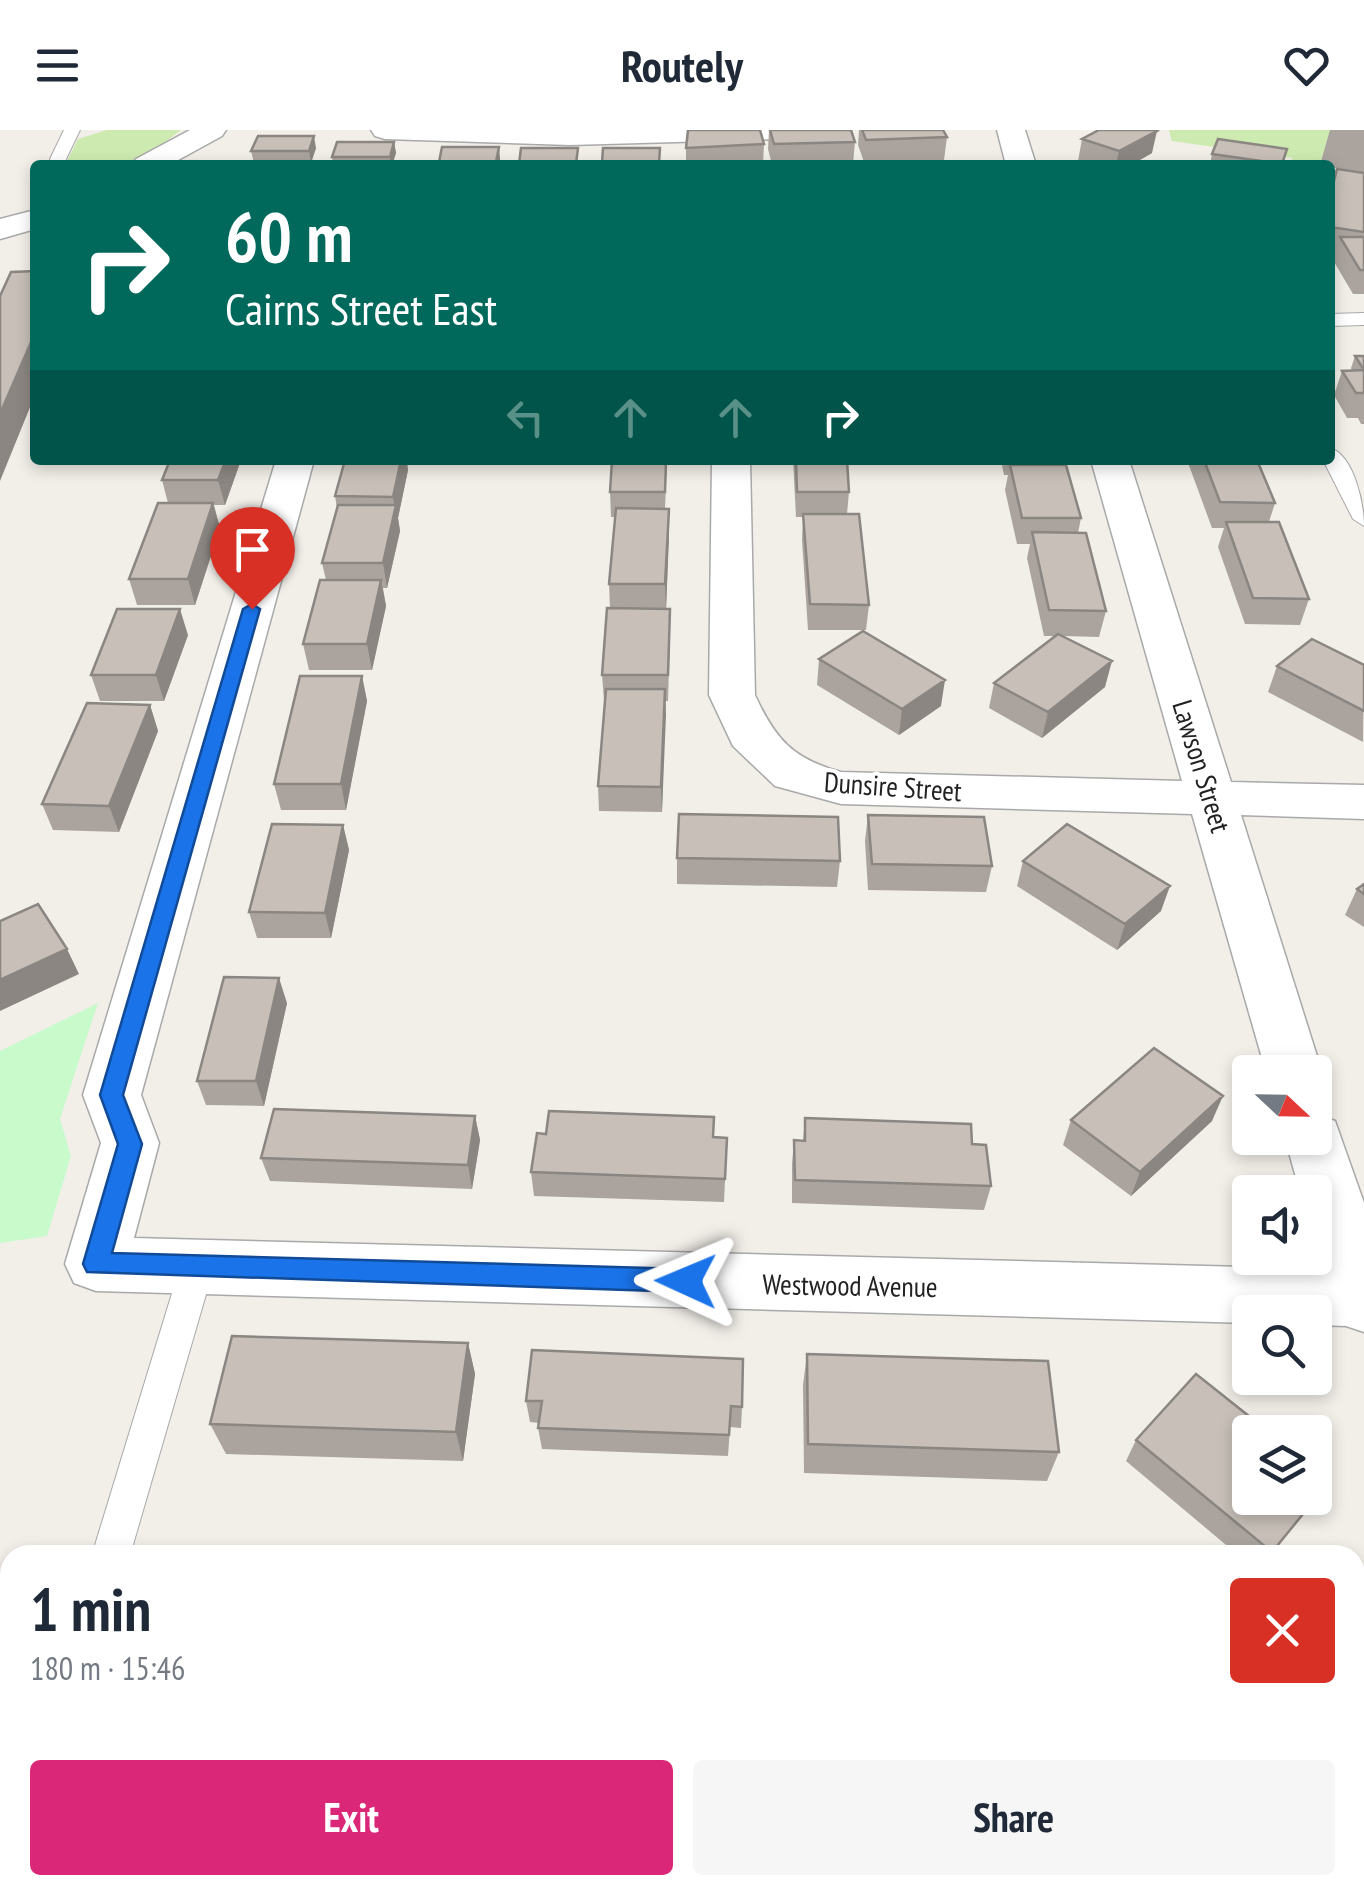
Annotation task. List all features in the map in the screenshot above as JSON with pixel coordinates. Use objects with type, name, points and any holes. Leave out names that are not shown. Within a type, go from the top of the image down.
[{"type":"street","points":[[156,160],[212,130]]},
{"type":"street","points":[[391,130],[495,136],[782,130]]},
{"type":"street","points":[[1011,130],[1020,160]]},
{"type":"street","points":[[0,229],[30,220]]},
{"type":"street","name":"Westwood Avenue","points":[[294,465],[112,1095],[130,1144],[96,1264],[1363,1300]]},
{"type":"street","name":"Dunsire Street","points":[[731,465],[732,695],[750,735],[792,775],[842,788],[1364,802]]},
{"type":"street","name":"Lawson Street","points":[[1112,465],[1289,1055]]},
{"type":"street","points":[[1319,1155],[1363,1300]]},
{"type":"lane","points":[[58,160],[72,130]]},
{"type":"lane","points":[[1335,320],[1364,320]]},
{"type":"lane","points":[[1335,464],[1364,520]]},
{"type":"lane","points":[[114,1545],[197,1267]]},
{"type":"green space","points":[[107,130],[181,130],[141,160],[68,160],[78,139]]},
{"type":"green space","points":[[1169,130],[1364,130],[1326,160],[1292,160],[1172,141]]},
{"type":"green space","points":[[98,1003],[60,1119],[71,1156],[47,1236],[0,1243],[0,1051]]},
{"type":"building","points":[[688,130],[760,130],[764,144],[686,148]]},
{"type":"building","points":[[770,130],[851,130],[855,142],[774,144]]},
{"type":"building","points":[[862,130],[943,130],[947,137],[866,140]]},
{"type":"building","points":[[1099,130],[1157,131],[1119,151],[1082,139]]},
{"type":"building","points":[[258,136],[314,136],[309,151],[251,151]]},
{"type":"building","points":[[1218,139],[1287,149],[1283,160],[1212,154]]},
{"type":"building","points":[[337,142],[394,142],[390,157],[332,157]]},
{"type":"building","points":[[442,147],[499,147],[496,160],[439,160]]},
{"type":"building","points":[[521,148],[578,148],[576,160],[520,160]]},
{"type":"building","points":[[603,148],[660,148],[659,160],[602,160]]},
{"type":"building","points":[[1337,169],[1364,173],[1364,232],[1335,228]]},
{"type":"building","points":[[1340,237],[1364,237],[1364,270],[1360,270]]},
{"type":"building","points":[[30,271],[30,345],[0,414],[0,296],[11,272]]},
{"type":"building","points":[[1355,356],[1364,356],[1364,370]]},
{"type":"building","points":[[1364,370],[1364,393],[1356,393],[1342,371]]},
{"type":"building","points":[[168,465],[224,465],[218,480],[162,480]]},
{"type":"building","points":[[344,465],[400,465],[393,497],[335,496]]},
{"type":"building","points":[[612,465],[666,465],[665,492],[610,492]]},
{"type":"building","points":[[796,465],[847,465],[849,492],[797,492]]},
{"type":"building","points":[[1010,465],[1066,465],[1081,518],[1022,518]]},
{"type":"building","points":[[1206,465],[1259,465],[1275,503],[1220,502]]},
{"type":"building","points":[[158,503],[213,503],[188,579],[129,579]]},
{"type":"building","points":[[338,505],[396,505],[383,563],[322,563]]},
{"type":"building","points":[[616,508],[669,509],[665,584],[609,584]]},
{"type":"building","points":[[803,514],[859,514],[869,605],[810,604]]},
{"type":"building","points":[[1226,522],[1279,522],[1309,599],[1253,598]]},
{"type":"building","points":[[1032,532],[1086,533],[1106,611],[1049,610]]},
{"type":"building","points":[[320,580],[381,580],[367,644],[303,644]]},
{"type":"building","points":[[607,608],[670,609],[668,675],[602,675]]},
{"type":"building","points":[[117,609],[180,609],[156,675],[91,675]]},
{"type":"building","points":[[863,631],[945,680],[902,709],[819,659]]},
{"type":"building","points":[[1058,634],[1112,661],[1048,712],[994,683]]},
{"type":"building","points":[[1312,639],[1364,665],[1364,711],[1277,666]]},
{"type":"building","points":[[300,676],[362,676],[341,784],[274,784]]},
{"type":"building","points":[[606,689],[665,689],[661,787],[598,786]]},
{"type":"building","points":[[87,703],[150,705],[109,806],[42,804]]},
{"type":"building","points":[[679,814],[838,817],[840,861],[677,858]]},
{"type":"building","points":[[868,815],[984,817],[992,866],[872,864]]},
{"type":"building","points":[[272,824],[343,825],[325,913],[249,912]]},
{"type":"building","points":[[1067,824],[1170,886],[1125,924],[1023,861]]},
{"type":"building","points":[[38,904],[67,949],[0,980],[0,921]]},
{"type":"building","points":[[224,977],[279,978],[256,1081],[197,1081]]},
{"type":"building","points":[[1154,1048],[1223,1096],[1140,1172],[1071,1120]]},
{"type":"building","points":[[274,1109],[475,1116],[468,1165],[261,1158]]},
{"type":"building","points":[[549,1111],[714,1117],[713,1137],[727,1138],[725,1179],[531,1172],[537,1133],[546,1134]]},
{"type":"building","points":[[805,1118],[971,1124],[972,1144],[986,1145],[991,1186],[795,1180],[794,1140],[805,1141]]},
{"type":"building","points":[[232,1336],[468,1343],[456,1432],[210,1424]]},
{"type":"building","points":[[532,1350],[743,1359],[742,1407],[731,1406],[729,1435],[538,1428],[542,1401],[526,1401]]},
{"type":"building","points":[[807,1354],[1048,1361],[1059,1452],[808,1444]]},
{"type":"building","points":[[1196,1374],[1248,1415],[1232,1415],[1232,1515],[1302,1515],[1278,1545],[1264,1545],[1136,1440]]},
{"type":"route","points":[[252,609],[112,1095],[130,1144],[96,1264],[686,1281]]}]
